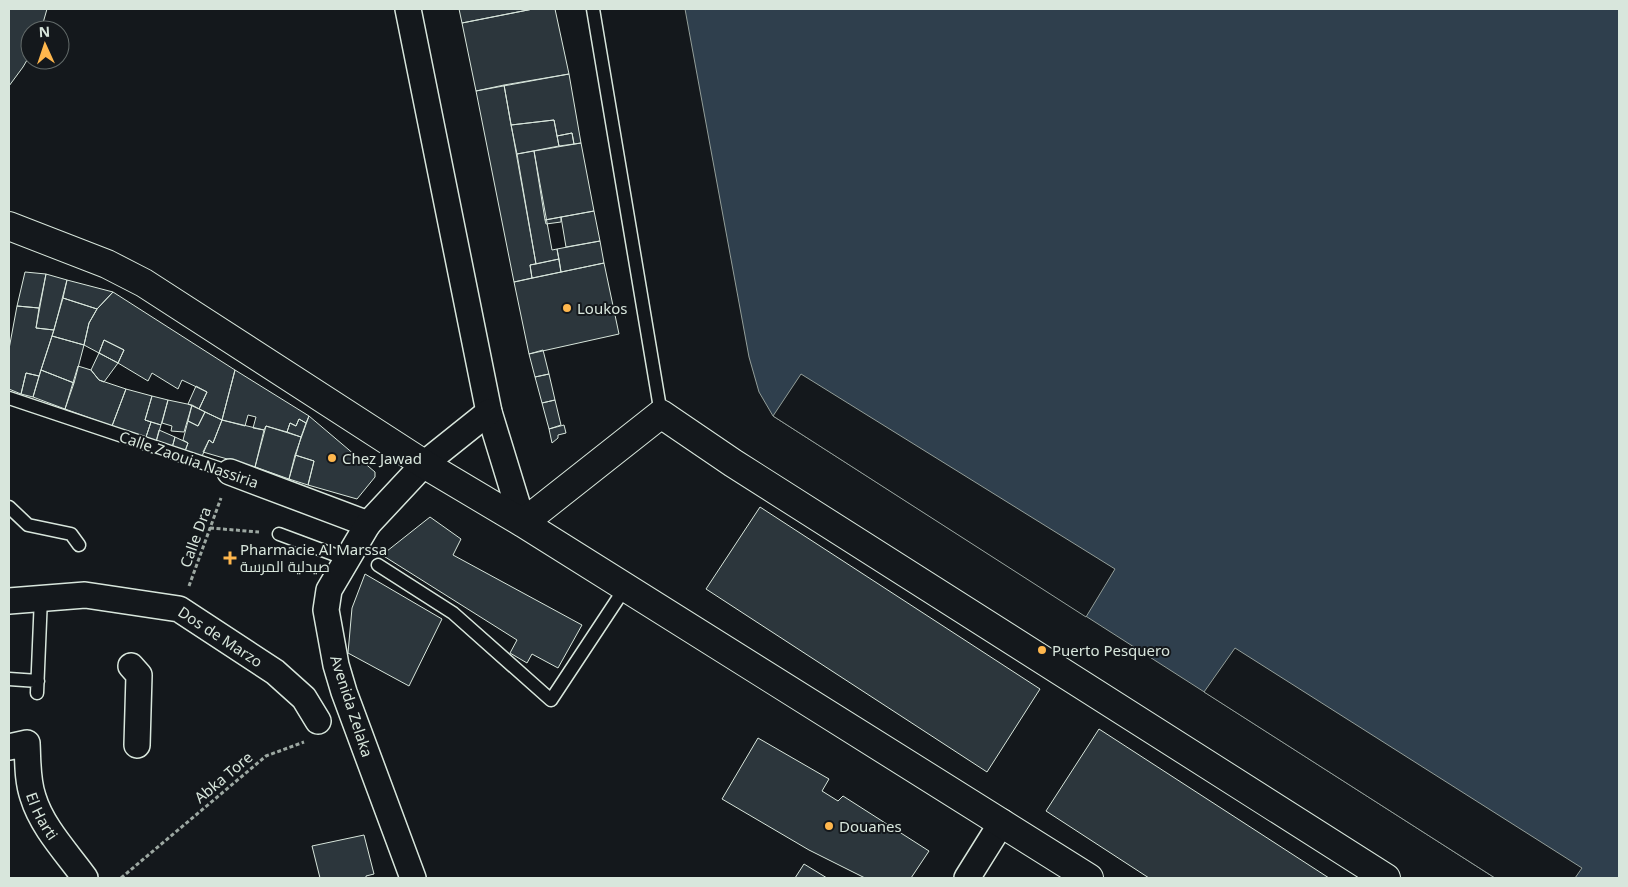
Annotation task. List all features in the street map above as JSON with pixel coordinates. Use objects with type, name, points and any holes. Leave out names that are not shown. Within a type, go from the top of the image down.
[{"type":"main road","points":[[9,226],[107,264],[144,282],[424,464],[523,523],[1089,878]]},
{"type":"main road","points":[[523,523],[661,414],[733,463],[1386,878]]},
{"type":"street","points":[[408,9],[489,412],[523,523]]},
{"type":"street","name":"Avenida Zelaka","points":[[413,878],[336,665],[326,610],[329,590],[368,524],[424,464],[489,412]]},
{"type":"street","name":"Calle Zaouia Nassiria","points":[[230,472],[368,524]]},
{"type":"street","name":"Dos de Marzo","points":[[9,601],[85,595],[179,609],[275,672],[304,698],[313,731]]},
{"type":"street","points":[[131,666],[139,675],[137,745]]},
{"type":"street","name":"El Harti","points":[[18,745],[28,769],[32,795],[43,820],[85,878]]},
{"type":"street","points":[[966,878],[1002,822]]},
{"type":"lane","points":[[593,9],[661,414]]},
{"type":"lane","name":"Calle Zaouia Nassiria","points":[[9,398],[230,472]]},
{"type":"lane","points":[[9,507],[28,524],[70,534],[79,544]]},
{"type":"lane","points":[[279,534],[346,559]]},
{"type":"lane","points":[[378,566],[453,613],[551,700],[625,588]]},
{"type":"lane","points":[[9,679],[37,687],[41,598]]},
{"type":"path","name":"Calle Dra","points":[[179,609],[187,592],[230,472]]},
{"type":"path","points":[[210,528],[279,534]]},
{"type":"path","name":"Abka Tore","points":[[121,878],[266,756],[313,731]]},
{"type":"water","points":[[685,9],[1619,9],[1619,878],[1495,878],[773,416],[759,392],[749,357]]},
{"type":"pier","points":[[801,374],[1115,569],[1086,617],[773,416]]},
{"type":"pier","points":[[1235,648],[1582,868],[1575,878],[1495,878],[1204,692]]},
{"type":"building","points":[[9,9],[47,9],[44,20],[20,20],[21,70],[9,86]]},
{"type":"building","points":[[459,9],[533,9],[462,23]]},
{"type":"building","points":[[533,9],[555,9],[569,74],[476,91],[462,23]]},
{"type":"building","points":[[569,74],[581,143],[574,144],[572,133],[557,136],[554,120],[511,125],[504,85]]},
{"type":"building","points":[[504,85],[536,264],[530,265],[532,278],[514,282],[476,91]]},
{"type":"building","points":[[554,120],[559,146],[517,154],[511,125]]},
{"type":"building","points":[[572,133],[574,144],[559,146],[557,136]]},
{"type":"building","points":[[581,143],[594,211],[545,220],[534,151]]},
{"type":"building","points":[[534,151],[552,250],[557,249],[559,259],[536,264],[517,154]]},
{"type":"building","points":[[594,211],[600,241],[566,247],[561,217]]},
{"type":"building","points":[[561,217],[561,222],[546,224],[545,220]]},
{"type":"building","points":[[600,241],[604,263],[561,272],[557,249]]},
{"type":"building","points":[[559,259],[561,272],[532,278],[530,265]]},
{"type":"building","name":"Loukos","points":[[604,263],[619,334],[529,354],[514,282]]},
{"type":"building","points":[[25,272],[46,274],[39,308],[17,306]]},
{"type":"building","points":[[46,274],[67,280],[54,330],[36,328]]},
{"type":"building","points":[[67,280],[113,292],[97,309],[63,298]]},
{"type":"building","points":[[113,292],[235,370],[222,420],[199,409],[207,392],[182,380],[178,389],[152,373],[148,381],[118,363],[124,350],[104,340],[99,353],[84,345],[89,323],[97,309]]},
{"type":"building","points":[[63,298],[97,309],[89,323],[84,345],[52,336]]},
{"type":"building","points":[[17,306],[39,308],[36,328],[54,330],[39,376],[26,373],[21,394],[9,389],[9,349]]},
{"type":"building","points":[[52,336],[84,345],[74,383],[41,370]]},
{"type":"building","points":[[104,340],[124,350],[118,363],[99,353]]},
{"type":"building","points":[[543,350],[549,374],[535,377],[529,354]]},
{"type":"building","points":[[99,353],[118,363],[104,382],[99,380],[91,370]]},
{"type":"building","points":[[78,366],[91,370],[99,380],[126,389],[112,426],[65,409]]},
{"type":"building","points":[[41,370],[74,383],[65,409],[33,397]]},
{"type":"building","points":[[235,370],[309,416],[306,423],[299,419],[296,426],[290,423],[287,432],[266,426],[264,430],[253,428],[256,417],[248,415],[245,426],[222,420]]},
{"type":"building","points":[[26,373],[39,376],[33,397],[21,394]]},
{"type":"building","points":[[549,374],[555,400],[542,403],[535,377]]},
{"type":"building","points":[[196,386],[207,392],[199,409],[188,404]]},
{"type":"building","points":[[126,389],[152,396],[145,420],[151,422],[146,437],[112,426]]},
{"type":"building","points":[[152,396],[168,400],[161,425],[145,420]]},
{"type":"building","points":[[168,400],[192,405],[184,432],[171,431],[172,426],[162,423]]},
{"type":"building","points":[[555,400],[561,425],[549,429],[542,403]]},
{"type":"building","points":[[192,405],[205,412],[198,426],[188,421]]},
{"type":"building","points":[[205,412],[222,420],[213,443],[209,440],[200,461],[184,454],[188,443],[183,440],[188,421],[198,426]]},
{"type":"building","name":"Chez Jawad","points":[[309,416],[375,472],[375,477],[357,499],[308,485],[314,461],[295,455]]},
{"type":"building","points":[[299,419],[306,423],[301,437],[287,432],[290,423],[296,426]]},
{"type":"building","points":[[222,420],[264,430],[255,467],[203,452],[209,440],[213,443]]},
{"type":"building","points":[[151,422],[161,425],[156,442],[146,437]]},
{"type":"building","points":[[564,425],[566,433],[558,435],[558,438],[552,443],[549,429]]},
{"type":"building","points":[[266,426],[301,437],[289,479],[255,467]]},
{"type":"building","points":[[159,430],[175,437],[172,448],[156,442]]},
{"type":"building","points":[[175,437],[188,443],[184,454],[172,448]]},
{"type":"building","points":[[295,455],[314,461],[308,485],[289,479]]},
{"type":"building","points":[[760,507],[1040,689],[987,772],[706,589]]},
{"type":"building","points":[[430,517],[461,539],[453,555],[582,625],[558,668],[532,654],[527,663],[510,653],[517,640],[382,555]]},
{"type":"building","points":[[365,574],[442,619],[409,686],[348,653],[352,608]]},
{"type":"building","points":[[1099,729],[1329,878],[1149,878],[1046,811]]},
{"type":"building","name":"Douanes","points":[[758,738],[829,779],[822,791],[838,801],[843,796],[929,851],[911,878],[865,878],[809,850],[722,799]]},
{"type":"building","points":[[364,835],[374,874],[366,876],[366,878],[320,878],[312,846]]},
{"type":"building","points":[[804,864],[827,878],[795,878]]},
{"type":"place","name":"Loukos","points":[[567,308]]},
{"type":"place","name":"Chez Jawad","points":[[332,458]]},
{"type":"place","name":"Pharmacie Al Marssa صيدلية المرسة","points":[[230,558]]},
{"type":"place","name":"Puerto Pesquero","points":[[1042,650]]},
{"type":"place","name":"Douanes","points":[[829,826]]}]
